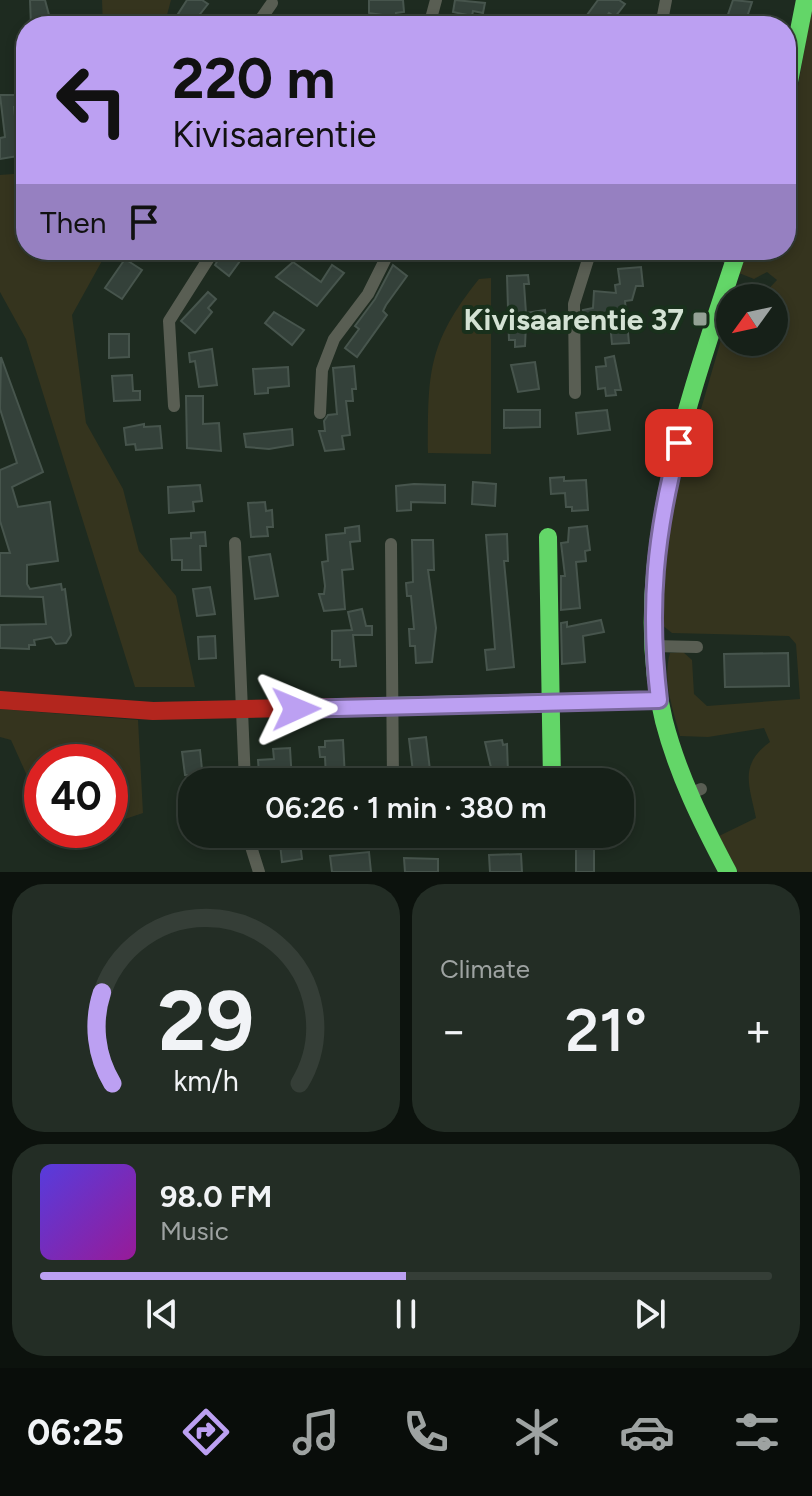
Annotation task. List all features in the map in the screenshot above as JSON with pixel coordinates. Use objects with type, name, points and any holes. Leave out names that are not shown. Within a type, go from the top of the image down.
[{"type":"street","points":[[796,46],[805,0]]},
{"type":"street","points":[[263,16],[272,3]]},
{"type":"street","points":[[174,406],[169,321],[208,260]]},
{"type":"street","points":[[320,413],[322,370],[334,339],[368,294],[385,260]]},
{"type":"street","points":[[575,393],[574,304],[588,260]]},
{"type":"street","points":[[728,872],[659,700],[653,646],[653,584],[662,508],[735,260]]},
{"type":"street","points":[[548,537],[552,768]]},
{"type":"street","points":[[235,543],[245,768]]},
{"type":"street","points":[[391,544],[393,768]]},
{"type":"street","points":[[653,646],[697,647]]},
{"type":"street","points":[[0,700],[153,711],[659,700]]},
{"type":"street","points":[[251,848],[259,872]]},
{"type":"shaded area","points":[[102,0],[171,0],[167,16],[103,16]]},
{"type":"shaded area","points":[[812,6],[812,872],[738,872],[719,836],[756,818],[749,785],[750,767],[760,750],[770,742],[764,728],[708,737],[680,736],[668,684],[670,653],[683,652],[692,660],[694,694],[707,706],[800,699],[796,644],[789,636],[672,633],[662,625],[663,573],[672,509],[716,356],[788,356],[788,284],[773,284],[777,280],[767,272],[754,279],[739,273],[744,260],[796,260],[796,97]]},
{"type":"shaded area","points":[[16,174],[16,260],[102,260],[72,315],[86,423],[123,489],[139,551],[176,596],[195,687],[135,687],[26,339],[0,292],[0,175]]},
{"type":"shaded area","points":[[491,278],[491,454],[428,453],[430,380],[440,342],[449,322],[479,279]]},
{"type":"shaded area","points":[[0,709],[138,720],[143,813],[128,818],[128,744],[24,744],[24,769],[11,740],[0,737]]},
{"type":"building","points":[[30,0],[45,0],[49,16],[31,16]]},
{"type":"building","points":[[187,0],[202,0],[208,4],[199,16],[178,14]]},
{"type":"building","points":[[369,0],[403,0],[404,12],[396,13],[396,16],[369,13]]},
{"type":"building","points":[[455,0],[485,3],[483,13],[473,11],[472,16],[453,12]]},
{"type":"building","points":[[598,0],[619,0],[625,4],[616,16],[609,13],[607,16],[586,16]]},
{"type":"building","points":[[733,0],[752,2],[747,16],[727,16]]},
{"type":"building","points":[[0,95],[16,95],[16,156],[0,159],[0,138],[5,137]]},
{"type":"building","points":[[124,260],[142,270],[122,299],[105,288]]},
{"type":"building","points":[[218,260],[241,260],[229,276],[215,265]]},
{"type":"building","points":[[293,262],[321,282],[332,265],[344,273],[317,306],[276,277]]},
{"type":"building","points":[[393,265],[407,276],[386,305],[383,311],[387,315],[357,357],[345,348],[359,329],[355,326],[375,299]]},
{"type":"building","points":[[641,267],[643,286],[636,286],[632,300],[625,301],[629,343],[612,344],[610,323],[586,327],[583,310],[593,308],[594,291],[616,293],[615,285],[620,284],[618,269]]},
{"type":"building","points":[[528,275],[529,284],[524,284],[526,313],[545,310],[546,321],[526,324],[525,346],[515,347],[515,340],[509,340],[507,276]]},
{"type":"building","points":[[208,292],[216,299],[208,308],[212,312],[195,333],[181,321]]},
{"type":"building","points":[[274,312],[304,330],[292,345],[265,323]]},
{"type":"building","points":[[109,334],[129,334],[129,357],[109,358]]},
{"type":"building","points":[[212,349],[217,385],[199,387],[195,361],[190,362],[189,353]]},
{"type":"building","points":[[614,356],[621,390],[615,390],[616,395],[606,396],[605,388],[598,389],[596,367],[606,366],[605,358]]},
{"type":"building","points":[[1,357],[43,472],[12,487],[18,507],[50,502],[58,561],[27,565],[27,584],[30,589],[61,584],[62,590],[65,589],[71,635],[66,643],[56,644],[51,637],[34,640],[35,645],[29,645],[29,649],[0,648],[0,625],[46,624],[43,597],[0,596],[0,553],[10,553],[0,521],[0,470],[17,463],[0,409]]},
{"type":"building","points":[[535,362],[539,389],[518,392],[511,365]]},
{"type":"building","points":[[354,366],[356,389],[352,389],[353,401],[346,401],[350,435],[342,436],[344,449],[325,451],[319,431],[325,431],[324,421],[328,415],[337,414],[333,368]]},
{"type":"building","points":[[288,367],[289,386],[268,388],[268,393],[255,394],[253,369]]},
{"type":"building","points":[[132,375],[133,391],[140,391],[140,400],[114,401],[112,376]]},
{"type":"building","points":[[186,396],[203,396],[203,424],[219,423],[221,451],[187,448]]},
{"type":"building","points":[[504,410],[540,410],[540,427],[504,428]]},
{"type":"building","points":[[607,410],[610,430],[578,434],[576,413]]},
{"type":"building","points":[[144,424],[144,427],[160,426],[162,448],[136,450],[135,444],[126,445],[124,428]]},
{"type":"building","points":[[292,429],[293,445],[269,449],[246,447],[244,434]]},
{"type":"building","points":[[564,477],[564,481],[586,480],[588,510],[572,511],[572,507],[566,507],[565,493],[551,494],[550,478]]},
{"type":"building","points":[[473,482],[496,484],[495,506],[472,504]]},
{"type":"building","points":[[200,485],[202,501],[193,502],[194,511],[169,513],[168,487]]},
{"type":"building","points":[[445,485],[445,503],[411,502],[411,510],[397,511],[396,486]]},
{"type":"building","points":[[265,502],[266,511],[272,510],[273,527],[267,527],[268,536],[251,537],[248,503]]},
{"type":"building","points":[[359,526],[360,541],[350,542],[353,569],[342,570],[345,609],[324,611],[319,594],[324,594],[325,586],[322,562],[328,561],[326,535],[345,533],[345,528]]},
{"type":"building","points":[[587,526],[590,550],[585,551],[586,561],[576,562],[580,608],[561,610],[561,576],[565,576],[561,543],[568,542],[569,528]]},
{"type":"building","points":[[205,532],[206,546],[200,546],[201,570],[182,570],[182,560],[172,560],[171,539],[191,538],[191,533]]},
{"type":"building","points":[[507,534],[508,561],[504,561],[514,667],[487,670],[485,650],[495,649],[486,535]]},
{"type":"building","points":[[412,540],[433,540],[434,570],[428,570],[436,628],[432,662],[416,663],[415,646],[410,646],[409,629],[414,629],[411,596],[407,596],[406,583],[413,582]]},
{"type":"building","points":[[270,554],[278,596],[255,599],[249,557]]},
{"type":"building","points":[[210,587],[215,614],[197,616],[193,589]]},
{"type":"building","points":[[362,609],[366,626],[372,626],[372,635],[353,635],[356,666],[340,667],[340,660],[332,660],[332,631],[352,630],[348,612]]},
{"type":"building","points":[[601,620],[604,632],[583,636],[585,662],[562,664],[561,623],[567,622],[567,627]]},
{"type":"building","points":[[215,636],[216,658],[199,659],[198,637]]},
{"type":"building","points":[[788,653],[789,686],[725,687],[724,654]]},
{"type":"building","points":[[426,737],[430,768],[413,768],[409,739]]},
{"type":"building","points":[[343,740],[344,768],[326,768],[325,757],[320,757],[319,747],[325,747],[325,741]]},
{"type":"building","points":[[502,740],[503,745],[507,744],[508,768],[491,768],[485,742]]},
{"type":"building","points":[[290,748],[291,768],[259,768],[258,760],[274,759],[273,749]]},
{"type":"building","points":[[200,750],[202,768],[184,768],[182,752]]},
{"type":"building","points":[[280,848],[301,848],[302,859],[282,862]]},
{"type":"building","points":[[576,848],[594,848],[594,872],[576,872]]},
{"type":"building","points":[[369,852],[371,872],[332,872],[330,856]]},
{"type":"building","points":[[521,854],[522,872],[490,872],[489,855]]},
{"type":"building","points":[[404,858],[438,859],[438,872],[405,872]]},
{"type":"traffic: fast","points":[[796,46],[805,0]]},
{"type":"traffic: fast","points":[[728,872],[692,798],[664,721],[654,663],[653,603],[658,543],[669,482],[701,363],[735,260]]},
{"type":"traffic: fast","points":[[548,537],[552,768]]},
{"type":"traffic: fast","points":[[390,706],[659,700]]},
{"type":"traffic: jam","points":[[0,700],[153,711],[390,706]]},
{"type":"place","name":"Kivisaarentie 37","points":[[700,319]]},
{"type":"route","points":[[296,709],[659,700],[653,646],[653,584],[662,508],[679,443]]}]
